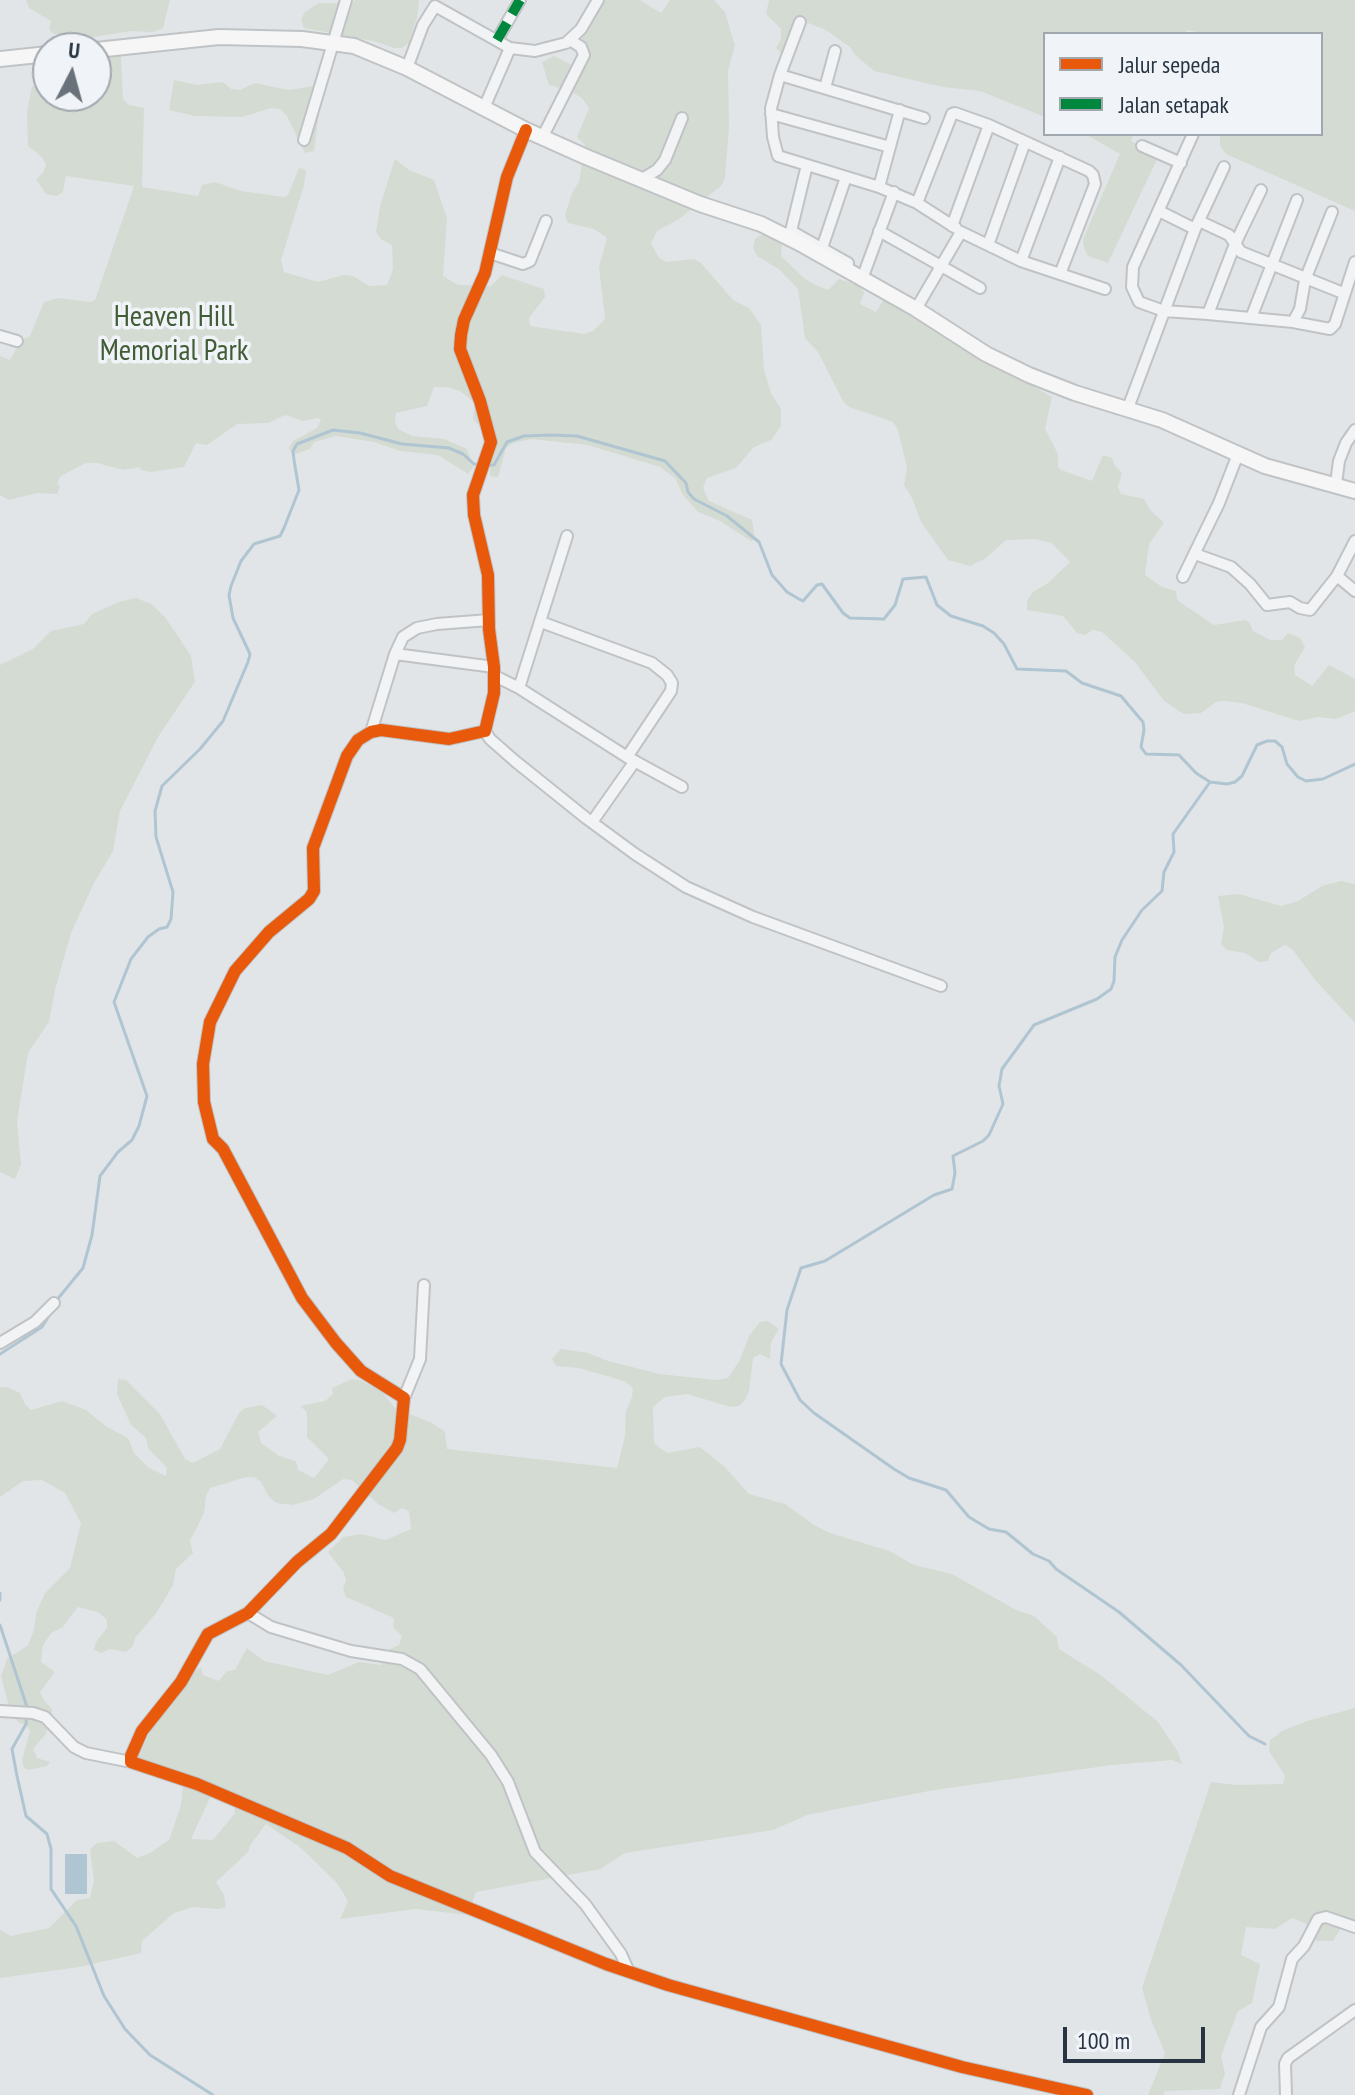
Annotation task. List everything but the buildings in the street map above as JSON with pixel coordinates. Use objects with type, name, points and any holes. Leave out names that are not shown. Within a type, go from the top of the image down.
[{"type":"street","points":[[304,140],[346,0]]},
{"type":"street","points":[[497,40],[520,0]]},
{"type":"street","points":[[407,68],[423,25],[435,6],[510,48],[546,50],[570,40],[581,29],[598,0]]},
{"type":"street","points":[[800,22],[780,75],[771,114],[778,156],[894,192],[956,229],[1021,261],[1105,289]]},
{"type":"street","points":[[112,48],[219,37],[272,37],[354,46],[407,68],[542,138],[700,204],[761,224],[864,276]]},
{"type":"street","points":[[542,138],[584,58],[581,47],[570,40]]},
{"type":"street","points":[[484,108],[510,48]]},
{"type":"street","points":[[825,88],[835,51]]},
{"type":"street","points":[[0,59],[32,56]]},
{"type":"street","points":[[780,75],[924,118]]},
{"type":"street","points":[[879,187],[900,110]]},
{"type":"street","points":[[917,203],[955,113],[989,125],[1089,171],[1095,184],[1060,274]]},
{"type":"street","points":[[771,114],[890,147]]},
{"type":"street","points":[[642,179],[657,170],[665,160],[682,118]]},
{"type":"street","points":[[916,309],[941,267],[989,125]]},
{"type":"street","points":[[526,130],[507,177],[485,273],[464,320],[460,349],[491,442],[473,495],[474,515],[488,575],[494,672],[494,693],[485,731],[515,761],[592,822],[686,887],[753,917],[941,986]]},
{"type":"street","points":[[1192,136],[1133,267],[1130,278],[1139,302],[1164,311],[1293,322],[1330,329],[1338,315],[1355,262]]},
{"type":"street","points":[[988,245],[1025,142]]},
{"type":"street","points":[[1142,146],[1181,163]]},
{"type":"street","points":[[1021,261],[1060,157]]},
{"type":"street","points":[[807,165],[791,231],[986,354],[1029,375],[1075,393],[1128,408],[1265,466],[1355,491]]},
{"type":"street","points":[[1128,408],[1197,225],[1224,167]]},
{"type":"street","points":[[822,248],[846,177]]},
{"type":"street","points":[[1208,314],[1235,244],[1261,190]]},
{"type":"street","points":[[864,276],[894,192]]},
{"type":"street","points":[[1251,318],[1297,200]]},
{"type":"street","points":[[1159,211],[1229,235],[1241,252],[1343,293]]},
{"type":"street","points":[[1293,322],[1300,309],[1305,280],[1332,212]]},
{"type":"street","points":[[490,253],[523,264],[530,261],[546,221]]},
{"type":"street","points":[[879,231],[980,288]]},
{"type":"street","points":[[0,336],[17,341]]},
{"type":"street","points":[[1336,484],[1339,461],[1355,430]]},
{"type":"street","points":[[1183,577],[1219,503],[1238,454]]},
{"type":"street","points":[[519,688],[567,536]]},
{"type":"street","points":[[1195,554],[1231,567],[1271,606],[1290,602],[1310,610],[1337,576],[1355,541]]},
{"type":"street","points":[[1337,576],[1355,591]]},
{"type":"street","points":[[371,732],[403,637],[417,628],[489,620]]},
{"type":"street","points":[[541,622],[652,663],[672,683],[671,691],[592,822]]},
{"type":"street","points":[[395,654],[494,672],[631,759],[682,787]]},
{"type":"street","points":[[404,1398],[374,1380],[350,1360],[302,1298],[223,1149],[213,1139],[204,1102],[206,1042],[210,1022],[222,993],[253,948],[309,899],[314,891],[313,848],[347,756],[358,740],[381,730],[449,739],[485,731]]},
{"type":"street","points":[[131,1762],[142,1731],[181,1682],[208,1634],[248,1613],[297,1562],[331,1534],[397,1448],[402,1431],[404,1398],[420,1359],[424,1285]]},
{"type":"street","points":[[0,1343],[35,1322],[54,1303]]},
{"type":"street","points":[[248,1613],[271,1627],[351,1651],[402,1659],[420,1669],[491,1755],[508,1782],[535,1852],[585,1904],[621,1954],[629,1972]]},
{"type":"street","points":[[0,1711],[45,1717],[74,1747],[86,1753],[131,1762],[197,1784],[347,1848],[390,1876],[629,1972],[962,2067],[1087,2095]]},
{"type":"street","points":[[1239,2095],[1261,2027],[1279,2007],[1292,1959],[1304,1946],[1318,1919],[1326,1917],[1355,1927]]},
{"type":"street","points":[[1286,2095],[1285,2064],[1288,2058],[1355,2010]]},
{"type":"green space","points":[[26,0],[170,0],[163,28],[153,32],[52,32],[49,29],[51,21],[29,8]]},
{"type":"green space","points":[[355,0],[419,0],[409,43],[402,48],[394,48],[304,28],[301,19],[305,12],[319,3],[353,3]]},
{"type":"green space","name":"Heaven Hill Memorial Park","points":[[606,0],[640,0],[661,13],[670,0],[714,0],[725,12],[735,45],[728,71],[729,127],[725,178],[721,186],[679,219],[657,231],[651,243],[659,258],[667,262],[694,259],[701,263],[733,300],[749,308],[761,325],[764,370],[771,393],[781,409],[781,426],[771,440],[754,447],[736,468],[707,478],[703,488],[709,501],[752,520],[755,539],[751,541],[720,521],[698,512],[683,495],[675,478],[660,467],[588,445],[531,439],[513,443],[506,448],[498,477],[490,476],[490,459],[483,429],[473,419],[475,403],[460,391],[447,387],[434,387],[427,406],[396,413],[395,421],[398,429],[412,436],[444,439],[467,449],[474,467],[468,474],[438,455],[400,451],[374,442],[336,436],[314,442],[310,449],[292,455],[289,447],[293,441],[317,428],[321,419],[303,421],[285,415],[268,423],[237,424],[207,445],[196,443],[184,467],[151,472],[140,467],[124,470],[86,463],[61,476],[57,494],[37,493],[9,500],[0,495],[0,356],[10,360],[21,340],[30,336],[44,302],[58,298],[95,300],[134,186],[66,176],[63,192],[56,196],[46,194],[36,179],[46,165],[42,157],[28,146],[27,112],[32,86],[32,112],[112,112],[112,55],[121,56],[123,99],[129,105],[144,108],[142,187],[198,196],[202,185],[215,182],[241,191],[284,197],[288,195],[299,168],[304,169],[304,185],[281,260],[284,272],[318,282],[344,275],[353,276],[369,286],[387,285],[393,269],[392,245],[376,232],[380,206],[395,159],[409,170],[434,180],[447,218],[443,276],[458,285],[491,286],[502,275],[544,289],[545,297],[529,318],[530,326],[584,334],[593,331],[605,319],[599,267],[607,238],[594,229],[568,223],[565,215],[579,182],[585,145],[577,137],[589,108],[582,98],[567,89],[549,85],[542,62],[554,56],[574,66],[582,62],[589,49],[582,39],[584,30]]},
{"type":"green space","points":[[769,0],[1355,0],[1355,211],[1226,154],[1220,146],[1220,136],[1323,136],[1323,32],[1043,32],[1043,116],[980,91],[943,87],[874,71],[850,47],[826,30],[798,19],[783,55],[776,48],[781,39],[781,29],[766,14]]},
{"type":"green space","points":[[174,80],[197,85],[223,82],[231,89],[240,90],[255,83],[289,90],[314,86],[322,90],[314,151],[305,153],[287,116],[280,109],[271,108],[242,117],[195,116],[169,110]]},
{"type":"green space","points":[[1088,136],[1132,136],[1131,141],[1159,155],[1108,263],[1088,256],[1083,239],[1120,154]]},
{"type":"green space","points":[[765,233],[782,245],[781,256],[805,279],[828,290],[839,279],[860,286],[864,293],[860,304],[876,312],[884,299],[1052,397],[1045,429],[1058,454],[1058,467],[1092,481],[1103,455],[1112,458],[1122,473],[1118,487],[1121,494],[1144,499],[1150,510],[1164,523],[1149,544],[1145,575],[1162,587],[1176,591],[1177,600],[1214,625],[1245,620],[1253,631],[1270,640],[1282,640],[1288,633],[1300,638],[1305,647],[1294,666],[1295,675],[1312,686],[1329,665],[1355,679],[1355,711],[1336,719],[1318,717],[1299,721],[1242,703],[1225,701],[1216,702],[1201,713],[1184,714],[1164,701],[1135,662],[1102,632],[1077,633],[1063,616],[1027,610],[1027,601],[1033,592],[1048,583],[1070,562],[1052,543],[1034,539],[1006,540],[986,558],[970,566],[948,560],[921,522],[904,485],[907,468],[898,430],[893,422],[849,407],[843,401],[818,352],[805,338],[798,289],[780,270],[757,256],[753,248],[755,239]]},
{"type":"green space","points":[[136,598],[151,604],[165,617],[191,656],[195,682],[158,737],[120,811],[113,851],[71,933],[49,1022],[28,1053],[17,1121],[21,1164],[15,1179],[0,1172],[0,665],[33,649],[51,631],[84,624],[92,614]]},
{"type":"green space","points":[[1341,881],[1355,884],[1355,1023],[1316,981],[1293,950],[1285,945],[1271,953],[1268,961],[1259,962],[1245,953],[1227,950],[1221,944],[1224,927],[1218,896],[1239,894],[1281,906],[1298,901],[1322,886]]},
{"type":"green space","points":[[768,1321],[779,1329],[771,1342],[770,1359],[760,1354],[753,1358],[745,1400],[739,1406],[731,1407],[687,1394],[665,1397],[653,1407],[654,1443],[667,1453],[700,1447],[725,1467],[749,1494],[785,1504],[830,1533],[889,1551],[914,1565],[952,1574],[1016,1610],[1034,1616],[1057,1637],[1059,1649],[1102,1676],[1158,1722],[1178,1752],[1182,1764],[1172,1760],[1112,1765],[934,1790],[807,1815],[773,1830],[625,1853],[600,1869],[476,1892],[468,1915],[416,1909],[340,1919],[348,1901],[337,1883],[301,1848],[266,1824],[248,1852],[216,1882],[224,1895],[226,1907],[193,1907],[174,1913],[142,1941],[141,1953],[79,1967],[0,1978],[0,1930],[11,1936],[49,1928],[77,1900],[90,1898],[94,1880],[90,1849],[97,1843],[114,1841],[137,1858],[169,1840],[181,1805],[183,1785],[132,1768],[155,1722],[189,1674],[201,1667],[203,1675],[219,1681],[227,1671],[235,1670],[247,1648],[264,1661],[328,1675],[359,1662],[381,1665],[388,1650],[399,1645],[402,1636],[393,1627],[394,1618],[346,1597],[344,1573],[328,1552],[343,1537],[361,1534],[386,1540],[411,1529],[409,1511],[402,1508],[394,1513],[378,1504],[352,1480],[343,1479],[314,1499],[292,1505],[276,1503],[254,1477],[210,1488],[204,1513],[190,1541],[193,1553],[176,1569],[173,1585],[157,1612],[135,1638],[133,1646],[126,1652],[109,1649],[102,1653],[94,1650],[107,1628],[107,1620],[98,1612],[78,1607],[63,1627],[51,1633],[43,1645],[41,1662],[55,1672],[40,1692],[52,1713],[46,1734],[33,1749],[37,1758],[50,1762],[47,1766],[29,1770],[24,1768],[22,1760],[30,1731],[17,1721],[9,1707],[1,1676],[7,1659],[28,1645],[45,1593],[70,1568],[81,1523],[65,1493],[42,1480],[23,1481],[0,1497],[0,1387],[20,1393],[31,1410],[62,1401],[86,1410],[107,1427],[128,1438],[134,1453],[149,1468],[166,1476],[167,1468],[148,1448],[146,1438],[131,1425],[117,1394],[118,1379],[126,1380],[160,1414],[185,1459],[193,1463],[220,1449],[239,1413],[245,1408],[262,1405],[277,1416],[258,1432],[261,1443],[279,1456],[296,1461],[298,1470],[314,1478],[329,1459],[307,1437],[307,1412],[300,1406],[325,1401],[333,1394],[332,1388],[352,1379],[383,1393],[395,1408],[434,1424],[445,1432],[447,1449],[617,1468],[633,1388],[624,1381],[579,1368],[556,1366],[552,1359],[561,1349],[588,1353],[659,1374],[716,1380],[728,1378],[740,1360],[749,1336],[760,1322]],"holes":[[[221,1790],[232,1798],[235,1813],[213,1840],[191,1839],[210,1798]]]},
{"type":"green space","points":[[1355,1708],[1355,1921],[1344,1923],[1333,1941],[1316,1941],[1311,1926],[1292,1918],[1275,1929],[1246,1927],[1241,1955],[1260,1964],[1252,2003],[1238,2011],[1221,2056],[1225,2073],[1220,2089],[1165,2091],[1163,2095],[1148,2095],[1165,2053],[1142,1988],[1211,1782],[1283,1784],[1285,1776],[1269,1751],[1270,1740],[1282,1731],[1307,1721]]},
{"type":"water","points":[[65,1854],[87,1854],[87,1894],[65,1894]]},
{"type":"waterway","points":[[56,1301],[83,1268],[92,1235],[100,1176],[118,1152],[132,1140],[147,1096],[114,1002],[131,959],[148,937],[167,927],[171,919],[173,892],[156,837],[155,811],[162,786],[223,721],[248,662],[250,654],[233,618],[229,595],[241,561],[254,544],[280,536],[284,528],[299,490],[293,451],[297,444],[333,430],[360,433],[402,444],[449,448],[479,465]]},
{"type":"waterway","points":[[487,465],[494,465],[507,442],[524,436],[550,435],[577,436],[665,461],[686,483],[694,499],[727,516],[759,542],[772,575],[787,592],[803,601],[817,585],[822,584],[850,618],[884,619],[895,605],[903,579],[926,577],[937,605],[951,616],[983,626],[994,633],[1004,644],[1017,669],[1066,671],[1082,683],[1121,696],[1143,722],[1141,747],[1146,754],[1179,755],[1196,773],[1210,782],[1235,782],[1242,776],[1257,745],[1267,741],[1275,741],[1282,747],[1287,764],[1306,781],[1323,779],[1355,764]]},
{"type":"waterway","points":[[1210,782],[1173,834],[1174,852],[1164,872],[1162,891],[1142,910],[1122,940],[1115,957],[1111,989],[1097,999],[1034,1025],[1002,1069],[999,1086],[1003,1104],[989,1135],[953,1156],[955,1173],[952,1189],[934,1195],[825,1261],[801,1268],[787,1310],[781,1364],[800,1400],[814,1413],[909,1478],[946,1490],[969,1517],[989,1529],[1006,1532],[1119,1612],[1181,1665],[1249,1736],[1265,1744]]},
{"type":"waterway","points":[[0,1354],[42,1327],[52,1311]]},
{"type":"waterway","points":[[0,1593],[0,1600]]},
{"type":"waterway","points":[[0,1625],[27,1707],[26,1724],[12,1749],[17,1776],[26,1816],[47,1834],[51,1849],[51,1889],[76,1926],[104,1996],[125,2029],[150,2055],[213,2095]]},
{"type":"marked path","points":[[497,40],[520,0]]},
{"type":"cycle path","points":[[526,130],[507,177],[485,273],[464,320],[460,349],[480,401],[491,442],[473,495],[474,515],[488,575],[489,629],[494,667],[494,693],[485,731],[449,739],[381,730],[358,740],[347,756],[313,848],[314,891],[309,899],[269,932],[235,971],[210,1022],[203,1064],[204,1102],[213,1139],[223,1149],[302,1298],[361,1371],[404,1398],[400,1440],[331,1534],[297,1562],[248,1613],[208,1634],[181,1682],[142,1731],[131,1762],[197,1784],[347,1848],[390,1876],[606,1964],[668,1985],[962,2067],[1087,2095]]}]
